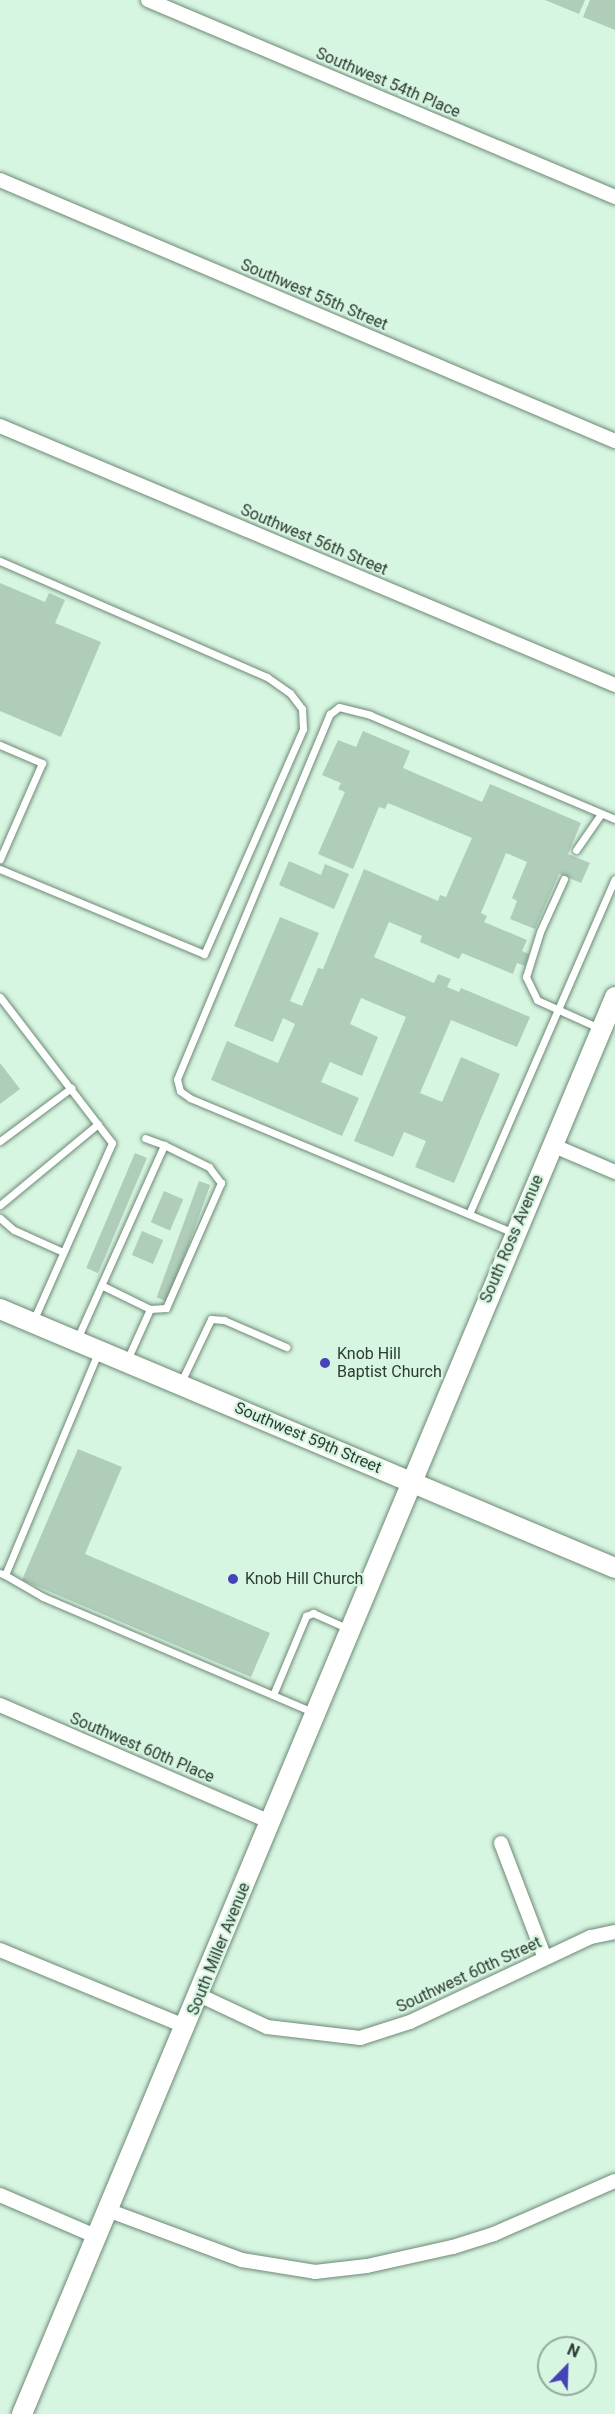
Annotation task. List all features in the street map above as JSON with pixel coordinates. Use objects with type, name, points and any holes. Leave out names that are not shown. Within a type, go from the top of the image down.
[{"type":"street","name":"Southwest 54th Place","points":[[148,0],[615,197]]},
{"type":"street","name":"Southwest 55th Street","points":[[0,180],[615,441]]},
{"type":"street","name":"Southwest 56th Street","points":[[0,426],[615,685]]},
{"type":"street","name":"South Ross Avenue","points":[[411,1482],[615,997]]},
{"type":"street","points":[[552,1145],[615,1172]]},
{"type":"street","name":"Southwest 59th Street","points":[[0,1309],[615,1568]]},
{"type":"street","name":"South Miller Avenue","points":[[22,2414],[95,2236],[110,2211],[187,2027],[411,1482]]},
{"type":"street","name":"Southwest 60th Place","points":[[0,1705],[271,1822]]},
{"type":"street","points":[[501,1843],[545,1958]]},
{"type":"street","name":"Southwest 60th Street","points":[[199,1995],[267,2027],[360,2038],[410,2022],[591,1936],[615,1932]]},
{"type":"street","points":[[0,1950],[187,2027]]},
{"type":"street","points":[[110,2211],[242,2260],[315,2272],[367,2266],[463,2244],[494,2234],[615,2181]]},
{"type":"street","points":[[0,2195],[95,2236]]},
{"type":"lane","points":[[0,561],[267,677],[290,693],[302,709],[303,729],[204,954],[0,869]]},
{"type":"lane","points":[[514,1233],[190,1098],[180,1091],[177,1079],[330,714],[339,707],[370,715],[615,819]]},
{"type":"lane","points":[[0,745],[42,763],[0,859]]},
{"type":"lane","points":[[576,850],[601,814]]},
{"type":"lane","points":[[564,879],[540,932],[526,977],[537,1000],[601,1029]]},
{"type":"lane","points":[[470,1214],[556,1010],[615,879]]},
{"type":"lane","points":[[0,997],[112,1143],[32,1323]]},
{"type":"lane","points":[[0,1141],[71,1088]]},
{"type":"lane","points":[[0,1205],[99,1124]]},
{"type":"lane","points":[[104,1286],[150,1309],[166,1308],[221,1183],[209,1167],[145,1137]]},
{"type":"lane","points":[[76,1341],[104,1286],[164,1145]]},
{"type":"lane","points":[[0,1218],[14,1230],[63,1251]]},
{"type":"lane","points":[[126,1362],[150,1309]]},
{"type":"lane","points":[[180,1385],[211,1319],[224,1320],[286,1347]]},
{"type":"lane","points":[[99,1351],[2,1574],[44,1597],[316,1713]]},
{"type":"lane","points":[[273,1695],[306,1617],[313,1613],[350,1630]]},
{"type":"building","points":[[545,0],[585,0],[579,14]]},
{"type":"building","points":[[590,0],[615,0],[615,30],[583,17]]},
{"type":"building","points":[[0,583],[45,602],[49,593],[65,600],[55,623],[101,642],[61,737],[0,711]]},
{"type":"building","points":[[363,731],[410,751],[403,768],[482,802],[490,784],[581,823],[568,854],[590,863],[581,883],[559,874],[535,929],[510,919],[517,901],[512,898],[527,862],[506,853],[481,913],[487,916],[484,922],[527,940],[522,951],[529,954],[525,966],[517,963],[513,974],[462,953],[459,959],[420,942],[422,936],[389,922],[374,957],[434,983],[438,974],[451,979],[447,987],[459,992],[461,988],[530,1017],[517,1047],[451,1020],[420,1093],[442,1102],[461,1057],[500,1074],[454,1183],[415,1167],[426,1141],[404,1132],[393,1157],[354,1141],[406,1017],[361,998],[350,1024],[378,1037],[362,1076],[330,1062],[321,1082],[359,1098],[342,1136],[211,1080],[227,1041],[278,1063],[295,1024],[283,1018],[273,1042],[234,1026],[280,917],[319,933],[290,1001],[302,1006],[318,968],[323,969],[364,869],[438,901],[440,895],[446,897],[472,838],[388,803],[385,809],[379,807],[353,869],[318,854],[345,792],[338,789],[341,783],[322,775],[338,740],[356,747]]},
{"type":"building","points":[[289,861],[321,875],[325,864],[349,874],[334,909],[279,885]]},
{"type":"building","points":[[0,1063],[20,1089],[0,1104]]},
{"type":"building","points":[[135,1153],[147,1158],[98,1273],[86,1268]]},
{"type":"building","points":[[199,1181],[210,1185],[168,1302],[157,1298]]},
{"type":"building","points":[[164,1191],[183,1199],[170,1231],[151,1222]]},
{"type":"building","points":[[142,1231],[163,1240],[153,1264],[132,1255]]},
{"type":"building","points":[[78,1449],[122,1467],[85,1554],[270,1633],[251,1677],[22,1580]]},
{"type":"place","name":"Knob Hill Baptist Church","points":[[325,1363]]},
{"type":"place","name":"Knob Hill Church","points":[[233,1579]]}]
